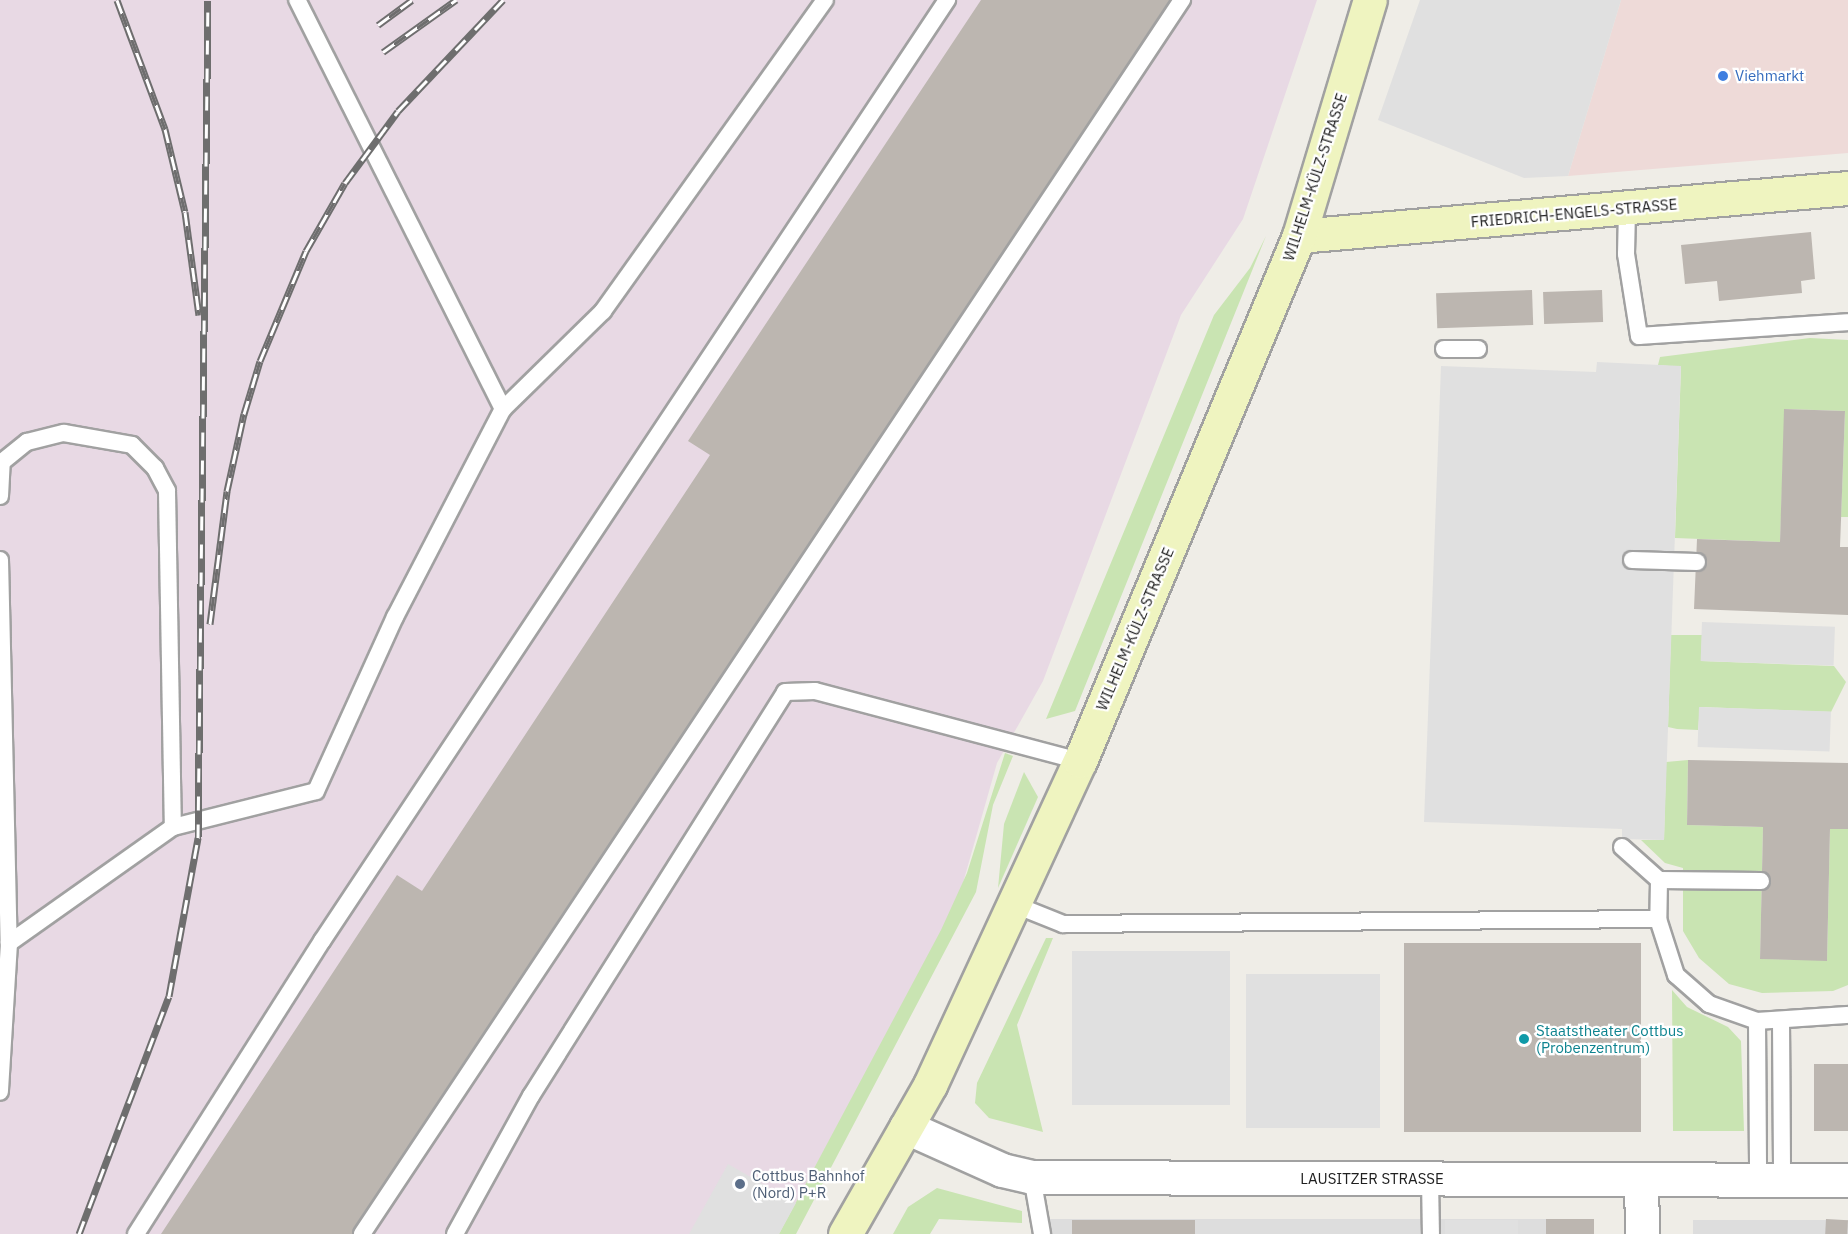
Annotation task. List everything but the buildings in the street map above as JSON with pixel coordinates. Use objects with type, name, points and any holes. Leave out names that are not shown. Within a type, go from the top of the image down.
[{"type":"main road","name":"WILHELM-KÜLZ-STRASSE","points":[[845,1234],[906,1127],[1080,761],[1299,236],[1370,0]]},
{"type":"main road","name":"FRIEDRICH-ENGELS-STRASSE","points":[[1299,236],[1627,210],[1848,188]]},
{"type":"street","name":"LAUSITZER STRASSE","points":[[906,1127],[1002,1170],[1032,1177],[1848,1180]]},
{"type":"street","points":[[1641,1180],[1642,1234]]},
{"type":"lane","points":[[297,0],[383,177],[503,409]]},
{"type":"lane","points":[[9,943],[173,827],[316,791],[395,617],[503,409],[603,311],[825,0]]},
{"type":"lane","points":[[136,1234],[322,941],[947,0]]},
{"type":"lane","points":[[362,1234],[1182,0]]},
{"type":"lane","points":[[1627,210],[1626,254],[1638,336],[1848,322]]},
{"type":"lane","points":[[1444,349],[1478,349]]},
{"type":"lane","points":[[0,496],[2,462],[27,442],[64,433],[132,445],[155,468],[167,491],[173,827]]},
{"type":"lane","points":[[0,560],[9,943],[0,1092]]},
{"type":"lane","points":[[1632,560],[1697,562]]},
{"type":"lane","points":[[455,1234],[531,1096],[785,692],[815,691],[1080,761]]},
{"type":"lane","points":[[1622,847],[1659,880],[1761,881]]},
{"type":"lane","points":[[1659,880],[1658,919],[1676,975],[1709,1004],[1757,1021],[1781,1022],[1848,1016]]},
{"type":"lane","points":[[1013,904],[1063,924],[1658,919]]},
{"type":"lane","points":[[1757,1021],[1770,1180]]},
{"type":"lane","points":[[1770,1180],[1781,1022]]},
{"type":"lane","points":[[1032,1177],[1042,1234]]},
{"type":"lane","points":[[1430,1179],[1431,1234]]},
{"type":"shaded area","points":[[0,0],[1317,0],[1243,219],[1181,315],[1043,681],[997,763],[957,904],[779,1234],[0,1234]]},
{"type":"shaded area","points":[[1420,0],[1621,0],[1568,176],[1524,178],[1378,120]]},
{"type":"shaded area","name":"Viehmarkt","points":[[1621,0],[1848,0],[1848,153],[1568,176]]},
{"type":"shaded area","points":[[1597,362],[1681,366],[1664,840],[1622,839],[1622,829],[1424,822],[1441,366],[1596,372]]},
{"type":"shaded area","points":[[1702,622],[1835,627],[1834,666],[1701,661]]},
{"type":"shaded area","points":[[1699,707],[1831,712],[1830,752],[1698,747]]},
{"type":"shaded area","points":[[1072,951],[1230,951],[1230,1105],[1072,1105]]},
{"type":"shaded area","points":[[1246,974],[1380,974],[1380,1128],[1246,1128]]},
{"type":"shaded area","name":"Cottbus Bahnhof (Nord) P+R","points":[[728,1164],[796,1203],[779,1234],[689,1234]]},
{"type":"shaded area","points":[[1049,1219],[1594,1219],[1594,1234],[1049,1234]]},
{"type":"shaded area","points":[[1445,1220],[1518,1220],[1518,1234],[1445,1234]]},
{"type":"shaded area","points":[[1693,1220],[1848,1220],[1848,1234],[1693,1234]]},
{"type":"green space","points":[[1266,236],[1075,711],[1046,719],[1214,315],[1250,268]]},
{"type":"green space","points":[[1810,338],[1848,340],[1848,517],[1841,517],[1845,411],[1785,409],[1780,542],[1675,538],[1681,367],[1658,365],[1660,357]]},
{"type":"green space","points":[[1671,635],[1702,635],[1701,661],[1834,666],[1846,682],[1831,712],[1700,707],[1698,730],[1668,727]]},
{"type":"green space","points":[[1005,753],[1013,756],[993,805],[976,892],[796,1234],[779,1234],[941,930],[967,873]]},
{"type":"green space","points":[[1688,760],[1687,825],[1763,827],[1760,959],[1827,960],[1830,829],[1848,829],[1848,985],[1833,991],[1762,993],[1729,984],[1699,958],[1683,931],[1683,868],[1665,863],[1641,840],[1664,840],[1666,762]]},
{"type":"green space","points":[[1024,772],[1038,797],[998,888],[1004,824]]},
{"type":"green space","points":[[1046,938],[1053,938],[1017,1025],[1043,1132],[989,1118],[975,1103],[977,1083]]},
{"type":"green space","points":[[1672,990],[1687,1007],[1728,1027],[1741,1041],[1744,1131],[1673,1131]]},
{"type":"green space","points":[[937,1188],[1022,1211],[1022,1223],[939,1219],[930,1234],[893,1234],[908,1207]]},
{"type":"railway","points":[[117,0],[165,129],[185,212],[199,315]]},
{"type":"railway","points":[[79,1234],[169,996],[198,838],[208,0]]},
{"type":"railway","points":[[378,25],[412,0]]},
{"type":"railway","points":[[383,52],[456,0]]},
{"type":"railway","points":[[210,624],[227,491],[244,414],[260,361],[306,251],[345,183],[398,111],[503,0]]},
{"type":"place","name":"Viehmarkt","points":[[1723,76]]},
{"type":"place","name":"Staatstheater Cottbus (Probenzentrum)","points":[[1524,1039]]},
{"type":"place","name":"Cottbus Bahnhof (Nord) P+R","points":[[740,1184]]}]
